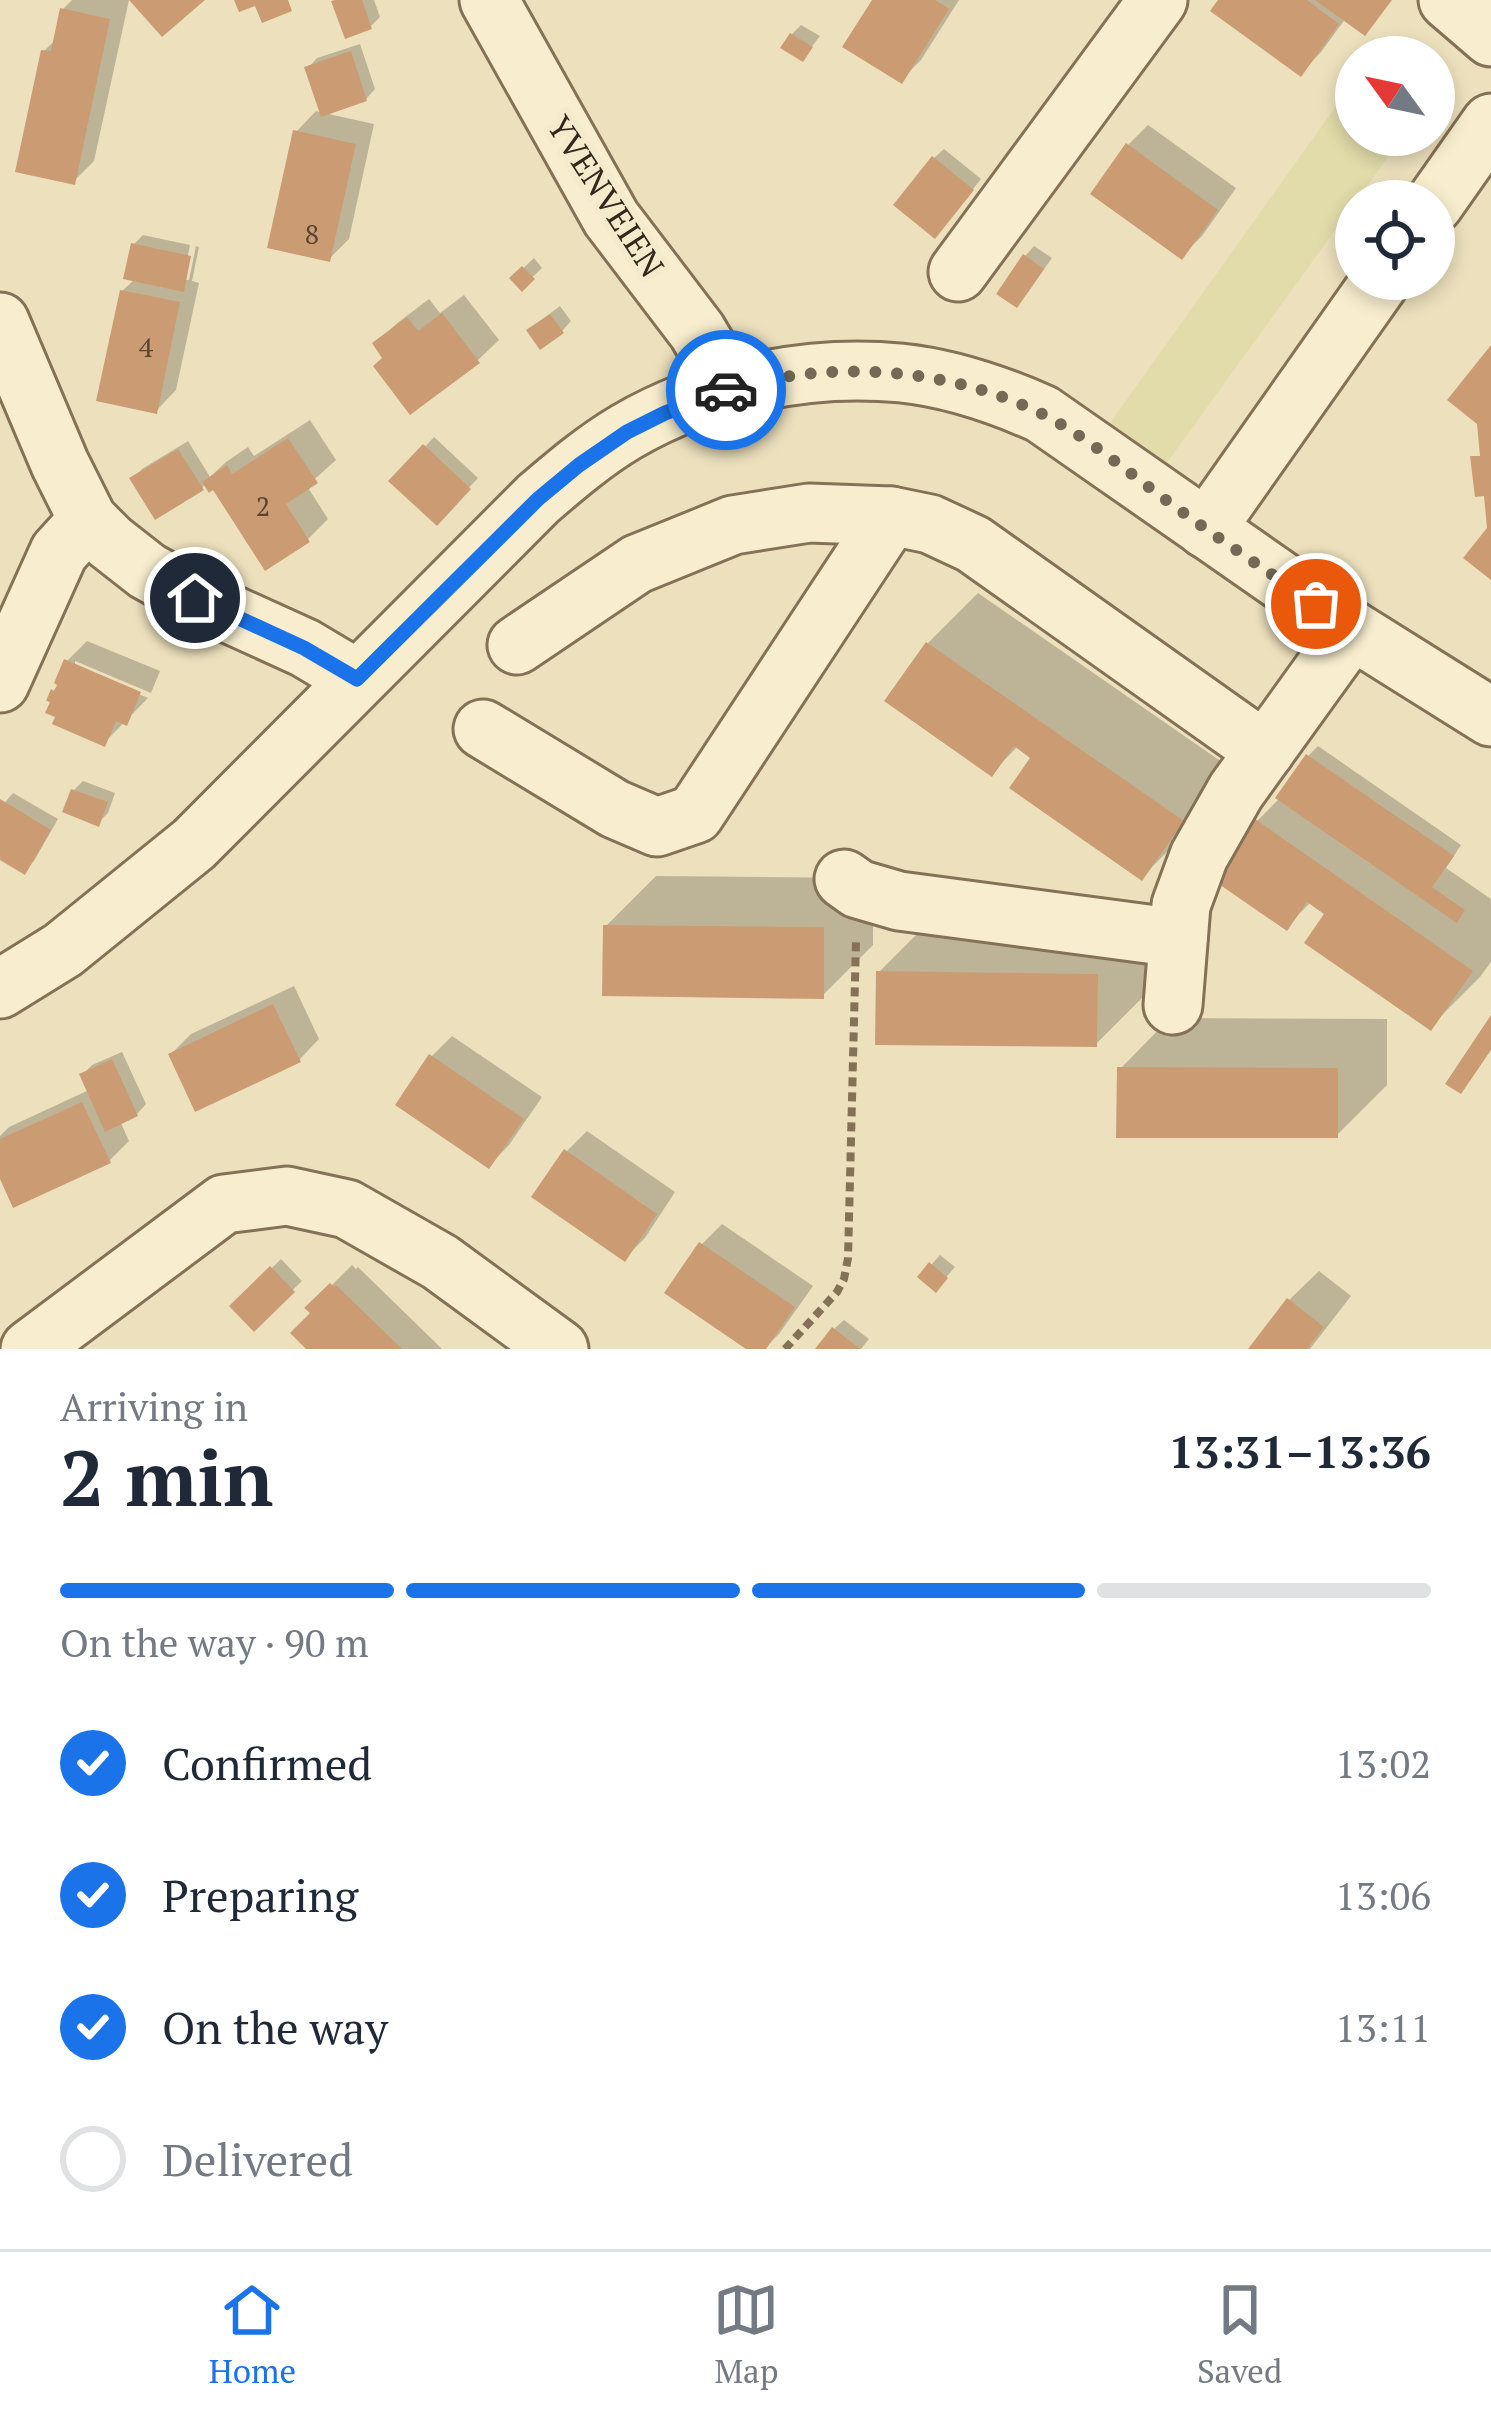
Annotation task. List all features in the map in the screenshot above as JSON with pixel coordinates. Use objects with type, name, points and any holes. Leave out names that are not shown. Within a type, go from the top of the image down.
[{"type":"street","name":"YVENVEIEN","points":[[489,0],[611,218],[697,331],[731,388]]},
{"type":"street","points":[[958,272],[1158,0]]},
{"type":"street","points":[[1448,0],[1491,38]]},
{"type":"street","points":[[1451,180],[1491,123]]},
{"type":"street","points":[[1206,529],[1367,300]]},
{"type":"street","points":[[0,322],[88,520],[148,571],[357,679]]},
{"type":"street","points":[[0,989],[63,950],[194,844],[538,499],[579,465],[646,423],[731,388],[793,376],[901,373],[1000,396],[1042,414],[1352,630],[1491,717]]},
{"type":"street","points":[[517,645],[637,564],[733,525],[809,513],[890,516],[930,524],[973,544],[1264,751]]},
{"type":"street","points":[[483,729],[615,809],[657,827],[695,814],[890,516]]},
{"type":"street","points":[[0,683],[59,552],[88,520]]},
{"type":"street","points":[[1173,1005],[1181,905],[1199,856],[1236,791],[1352,630]]},
{"type":"street","points":[[851,884],[898,901],[1178,938]]},
{"type":"street","points":[[30,1349],[224,1204],[287,1196],[347,1209],[440,1262],[559,1349]]},
{"type":"path","points":[[785,1349],[837,1292],[848,1258],[851,884]]},
{"type":"shaded area","points":[[1335,107],[1335,156],[1389,156],[1371,180],[1335,180],[1335,230],[1166,464],[1110,423]]},
{"type":"building","points":[[129,0],[205,0],[162,37]]},
{"type":"building","points":[[234,0],[288,0],[292,11],[262,23],[255,6],[239,12]]},
{"type":"building","points":[[362,0],[372,29],[345,39],[331,1]]},
{"type":"building","points":[[872,0],[935,0],[949,9],[902,84],[842,47]]},
{"type":"building","points":[[1218,0],[1307,0],[1339,24],[1301,77],[1210,11]]},
{"type":"building","points":[[1315,0],[1392,0],[1365,36]]},
{"type":"building","points":[[60,8],[110,19],[75,185],[15,172],[41,50],[51,51]]},
{"type":"building","points":[[790,33],[813,47],[803,62],[780,48]]},
{"type":"building","points":[[351,51],[367,101],[321,117],[304,67]]},
{"type":"building","points":[[293,130],[356,144],[330,262],[267,248]]},
{"type":"building","points":[[1126,143],[1218,210],[1182,260],[1090,194]]},
{"type":"building","points":[[932,156],[974,190],[935,239],[893,205]]},
{"type":"building","points":[[131,243],[191,256],[184,292],[123,279]]},
{"type":"building","points":[[1023,254],[1044,269],[1017,308],[996,294]]},
{"type":"building","points":[[522,266],[535,279],[522,292],[509,278]]},
{"type":"building","points":[[120,290],[180,302],[157,414],[96,401]]},
{"type":"building","points":[[442,313],[480,363],[410,415],[373,366],[382,358],[372,343],[407,317],[418,331]]},
{"type":"building","points":[[550,314],[564,333],[540,350],[526,330]]},
{"type":"building","points":[[1491,345],[1491,580],[1463,558],[1487,528],[1484,496],[1475,497],[1470,456],[1480,456],[1477,424],[1447,400]]},
{"type":"building","points":[[288,438],[318,483],[286,504],[310,542],[265,571],[213,490],[209,493],[202,482],[227,465],[232,474]]},
{"type":"building","points":[[423,444],[471,489],[437,526],[388,481]]},
{"type":"building","points":[[178,449],[204,490],[155,520],[129,478]]},
{"type":"building","points":[[926,642],[1184,821],[1142,881],[1009,788],[1030,758],[1014,746],[992,777],[884,701]]},
{"type":"building","points":[[64,659],[141,692],[127,726],[116,721],[105,747],[52,724],[55,717],[45,713]]},
{"type":"building","points":[[1306,754],[1454,856],[1432,887],[1465,910],[1457,923],[1275,798]]},
{"type":"building","points":[[71,789],[108,802],[99,827],[62,812]]},
{"type":"building","points":[[0,799],[51,830],[25,875],[0,860]]},
{"type":"building","points":[[1255,819],[1473,971],[1431,1031],[1304,943],[1324,914],[1307,902],[1287,931],[1213,880]]},
{"type":"building","points":[[603,925],[824,927],[824,999],[602,996]]},
{"type":"building","points":[[876,971],[1098,974],[1097,1047],[875,1045]]},
{"type":"building","points":[[273,1004],[301,1062],[195,1112],[168,1054]]},
{"type":"building","points":[[1491,1015],[1491,1050],[1461,1094],[1445,1084]]},
{"type":"building","points":[[429,1054],[524,1119],[489,1169],[395,1105]]},
{"type":"building","points":[[112,1059],[138,1116],[105,1132],[79,1074]]},
{"type":"building","points":[[1117,1067],[1338,1068],[1338,1138],[1116,1138]]},
{"type":"building","points":[[82,1102],[111,1163],[13,1208],[0,1179],[0,1139]]},
{"type":"building","points":[[564,1149],[657,1214],[625,1262],[531,1197]]},
{"type":"building","points":[[699,1242],[795,1307],[766,1349],[746,1349],[664,1293]]},
{"type":"building","points":[[929,1262],[948,1278],[936,1293],[917,1277]]},
{"type":"building","points":[[270,1266],[295,1292],[254,1332],[229,1306]]},
{"type":"building","points":[[330,1283],[402,1349],[306,1349],[290,1333],[310,1313],[304,1308]]},
{"type":"building","points":[[1287,1298],[1324,1327],[1307,1349],[1248,1349]]},
{"type":"building","points":[[832,1327],[861,1349],[815,1349]]},
{"type":"way so far","points":[[726,390],[847,371],[901,373],[1000,396],[1042,414],[1094,447],[1316,604]]},
{"type":"route","points":[[195,598],[304,648],[357,679],[538,499],[579,465],[627,432],[726,390]]}]
